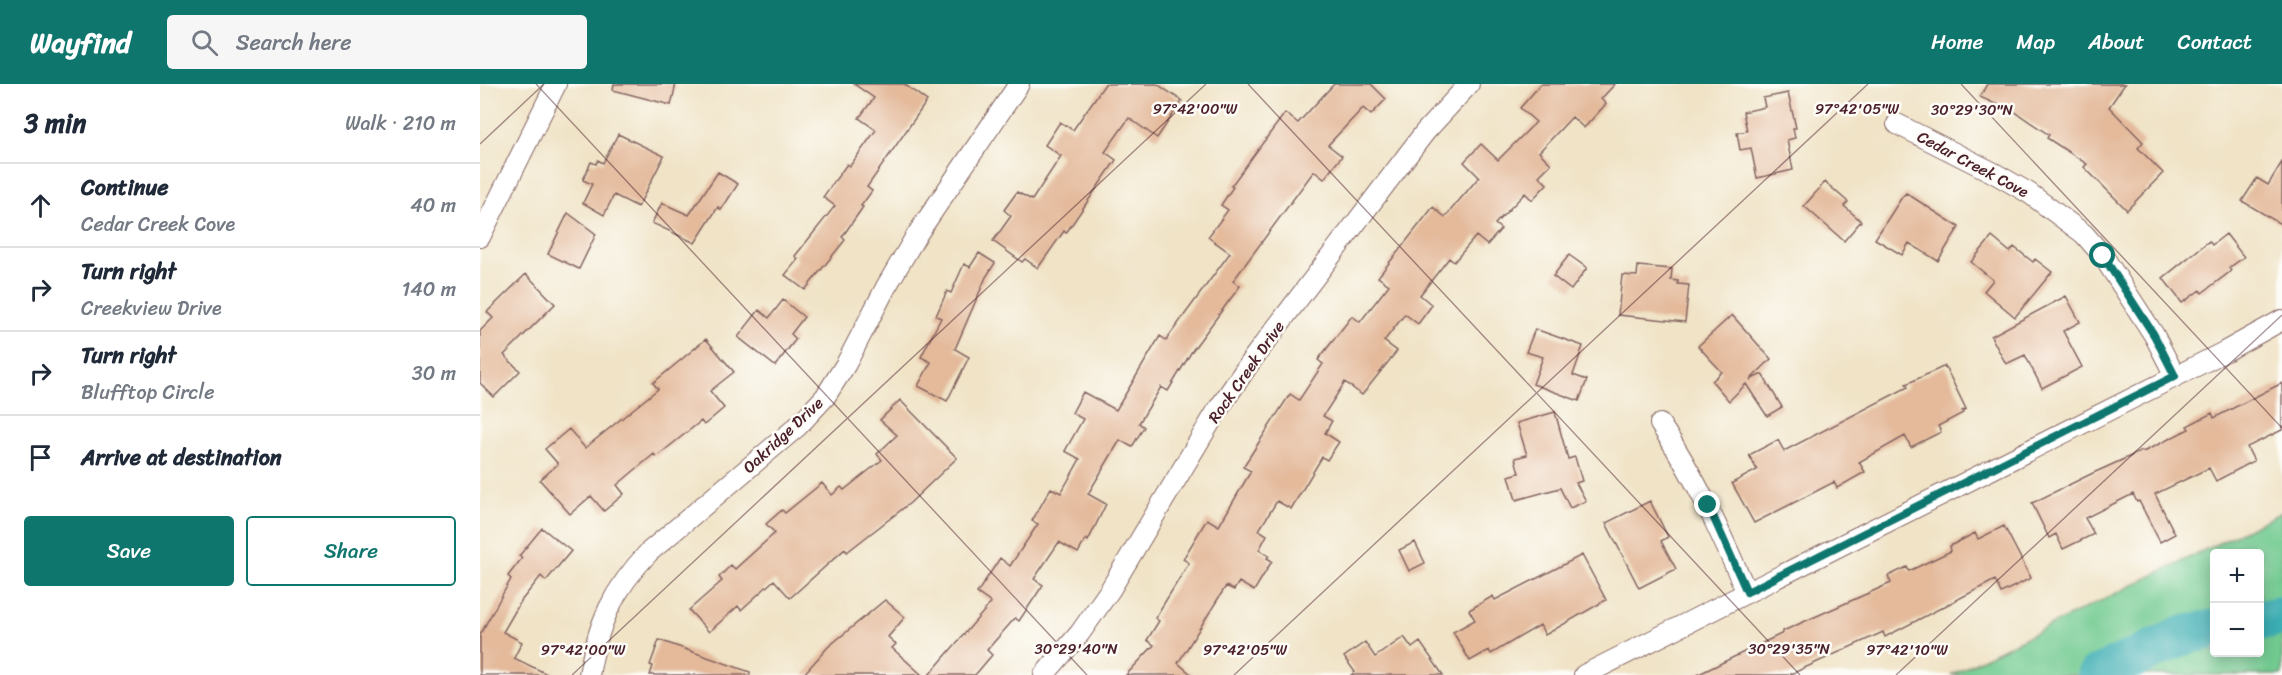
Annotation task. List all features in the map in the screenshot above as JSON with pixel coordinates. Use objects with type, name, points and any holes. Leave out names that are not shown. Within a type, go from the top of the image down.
[{"type":"street","points":[[480,237],[556,84]]},
{"type":"street","name":"Oakridge Drive","points":[[589,675],[601,623],[613,597],[629,573],[649,552],[798,426],[825,397],[916,236],[1019,84]]},
{"type":"street","name":"Rock Creek Drive","points":[[1044,675],[1080,633],[1110,590],[1217,411],[1251,361],[1425,132],[1469,84]]},
{"type":"street","name":"Cedar Creek Cove","points":[[1897,124],[1994,172],[2029,193],[2084,234],[2103,256],[2154,335],[2175,376]]},
{"type":"street","points":[[1584,675],[2282,320]]},
{"type":"street","points":[[1660,424],[1682,456],[1708,505],[1747,592]]},
{"type":"green space","points":[[2282,512],[2282,675],[1951,675],[1988,656]]},
{"type":"building","points":[[614,84],[676,84],[671,105],[613,90]]},
{"type":"building","points":[[854,84],[904,84],[927,101],[867,187],[872,191],[842,237],[845,240],[805,290],[785,275],[798,259],[795,256],[835,206],[823,197],[847,164],[850,166],[876,130],[859,118],[874,98]]},
{"type":"building","points":[[1105,84],[1157,84],[1182,101],[1157,138],[1129,118],[1105,152],[1116,160],[1066,233],[1064,231],[1038,268],[1025,259],[1022,262],[993,241],[1011,216],[1004,210],[1017,192],[1032,200],[1061,156],[1045,145],[1060,122],[1073,130]]},
{"type":"building","points":[[1334,84],[1371,84],[1386,99],[1371,115],[1363,108],[1328,145],[1342,156],[1324,179],[1314,171],[1233,281],[1240,286],[1192,351],[1168,391],[1161,387],[1139,423],[1144,427],[1132,447],[1120,440],[1088,494],[1106,504],[1088,541],[1086,539],[1078,553],[1059,542],[1034,579],[1043,585],[1019,621],[1015,618],[987,650],[992,655],[975,675],[929,675],[991,603],[977,593],[1000,558],[1010,566],[1038,524],[1032,521],[1051,488],[1061,493],[1080,459],[1065,451],[1083,419],[1072,413],[1083,392],[1116,410],[1160,336],[1166,340],[1230,253],[1208,237],[1228,210],[1221,205],[1233,187],[1231,186],[1285,113],[1298,123]]},
{"type":"building","points":[[1541,84],[1615,84],[1601,99],[1606,104],[1584,128],[1572,117],[1539,152],[1551,164],[1539,176],[1547,184],[1532,200],[1525,193],[1495,224],[1501,229],[1487,245],[1476,236],[1454,262],[1449,258],[1420,295],[1432,305],[1418,324],[1405,314],[1384,341],[1397,351],[1362,395],[1345,382],[1323,416],[1332,421],[1325,433],[1339,442],[1327,460],[1322,457],[1291,509],[1277,501],[1259,530],[1267,535],[1259,550],[1269,556],[1267,558],[1272,561],[1254,591],[1239,582],[1234,590],[1226,586],[1178,663],[1192,675],[1126,675],[1154,645],[1147,640],[1159,621],[1155,618],[1189,563],[1183,559],[1207,519],[1219,526],[1251,471],[1243,467],[1290,394],[1299,400],[1323,364],[1318,360],[1352,316],[1360,322],[1389,285],[1378,277],[1433,207],[1445,217],[1479,177],[1464,162],[1481,144],[1498,160],[1536,122],[1520,108]]},
{"type":"building","points":[[1987,84],[2125,84],[2109,107],[2143,142],[2138,148],[2163,173],[2127,210],[2084,167],[2087,164],[2047,138],[2049,135],[2005,105],[2004,108],[1980,97]]},
{"type":"building","points":[[1788,93],[1796,128],[1793,128],[1795,138],[1787,140],[1793,170],[1757,178],[1751,148],[1740,150],[1737,133],[1747,131],[1743,112],[1765,107],[1763,98]]},
{"type":"building","points":[[618,134],[664,156],[638,207],[614,195],[604,215],[583,203],[592,184],[583,180],[591,162],[596,164],[598,160],[603,163]]},
{"type":"building","points":[[2282,162],[2282,225],[2242,201],[2257,178],[2268,185]]},
{"type":"building","points":[[718,172],[738,184],[721,210],[718,207],[695,243],[652,223],[662,203],[689,215]]},
{"type":"building","points":[[1825,182],[1848,202],[1844,206],[1861,221],[1844,241],[1804,206]]},
{"type":"building","points":[[1906,193],[1959,227],[1938,261],[1909,243],[1902,255],[1875,239]]},
{"type":"building","points":[[568,213],[596,234],[579,269],[548,254]]},
{"type":"building","points":[[2226,234],[2244,257],[2229,268],[2231,271],[2202,293],[2200,290],[2182,303],[2163,278],[2209,241],[2212,245]]},
{"type":"building","points":[[1992,237],[2010,252],[2014,247],[2033,262],[2035,259],[2052,272],[2015,317],[1984,291],[1993,280],[1971,262]]},
{"type":"building","points":[[979,253],[995,263],[986,277],[955,349],[969,357],[947,401],[918,386],[931,362],[921,357],[941,318],[936,316],[947,291],[951,293],[964,264],[970,267]]},
{"type":"building","points":[[1569,255],[1587,268],[1571,290],[1553,276]]},
{"type":"building","points":[[1638,266],[1672,269],[1671,280],[1678,281],[1678,284],[1689,285],[1685,322],[1618,315],[1622,275],[1637,276]]},
{"type":"building","points":[[526,274],[555,304],[504,355],[520,371],[494,397],[480,383],[480,331],[493,318],[487,312]]},
{"type":"building","points":[[2066,296],[2080,322],[2063,331],[2082,367],[2042,388],[2025,355],[2006,364],[1991,336]]},
{"type":"building","points":[[783,300],[804,317],[791,334],[796,339],[775,366],[738,337],[759,310],[769,318]]},
{"type":"building","points":[[1732,315],[1771,359],[1750,380],[1762,374],[1782,407],[1767,416],[1746,384],[1729,401],[1712,381],[1722,372],[1698,346]]},
{"type":"building","points":[[1535,329],[1583,346],[1573,375],[1587,380],[1579,401],[1533,384],[1543,357],[1526,352]]},
{"type":"building","points":[[706,339],[734,372],[710,391],[724,408],[704,425],[701,421],[656,457],[654,454],[617,485],[624,494],[604,511],[591,496],[570,514],[540,480],[558,464],[545,449],[569,429],[585,448],[658,389],[653,383]]},
{"type":"building","points":[[1945,366],[1966,409],[1962,411],[1963,413],[1938,426],[1941,432],[1911,447],[1905,436],[1859,462],[1865,472],[1837,488],[1834,482],[1754,523],[1732,483],[1757,470],[1749,455],[1778,440],[1784,451],[1908,387],[1906,384]]},
{"type":"building","points":[[2282,383],[2282,430],[2247,447],[2254,461],[2216,481],[2209,468],[2155,494],[2175,534],[2160,542],[2133,494],[2085,518],[2094,534],[2063,549],[2056,534],[2049,538],[2032,503],[2189,429],[2187,426],[2212,413],[2214,418]]},
{"type":"building","points":[[900,400],[957,458],[910,503],[847,552],[845,549],[790,598],[774,580],[741,610],[738,606],[709,632],[689,610],[722,581],[719,577],[731,565],[735,569],[775,533],[766,524],[782,510],[785,513],[822,483],[832,495],[841,487],[844,490],[882,460],[877,454],[897,435],[880,420]]},
{"type":"building","points":[[1555,412],[1568,459],[1575,457],[1582,481],[1576,483],[1586,501],[1570,508],[1560,488],[1516,500],[1509,476],[1519,473],[1515,458],[1527,455],[1517,423]]},
{"type":"building","points":[[1650,501],[1668,537],[1661,541],[1676,569],[1639,588],[1606,523]]},
{"type":"building","points":[[2004,526],[2031,578],[2001,593],[1995,580],[1885,637],[1883,632],[1789,675],[1697,675],[1783,631],[1891,583],[1888,576],[1907,567],[1909,571],[1951,551],[1950,546],[1975,533],[1978,539]]},
{"type":"building","points":[[542,528],[571,551],[546,581],[541,576],[521,601],[503,632],[522,642],[514,658],[549,675],[480,675],[480,635],[511,579],[508,576],[522,558],[519,556]]},
{"type":"building","points":[[1415,542],[1425,563],[1409,571],[1399,550]]},
{"type":"building","points":[[1582,555],[1606,600],[1545,635],[1540,625],[1491,654],[1489,650],[1470,661],[1453,632],[1475,620],[1469,610],[1493,596],[1495,600]]},
{"type":"building","points":[[885,600],[905,617],[888,637],[896,644],[892,648],[922,675],[803,675],[828,647]]},
{"type":"building","points":[[1404,637],[1412,648],[1420,642],[1443,675],[1351,675],[1355,672],[1344,657],[1365,642],[1375,657]]},
{"type":"building","points":[[659,640],[750,672],[750,675],[650,675],[653,666],[650,665]]},
{"type":"waterway","points":[[2264,619],[2282,616]]},
{"type":"waterway","points":[[2097,675],[2185,635],[2210,630]]},
{"type":"route","points":[[1708,505],[1747,592],[2175,376],[2154,335],[2103,256]]}]
